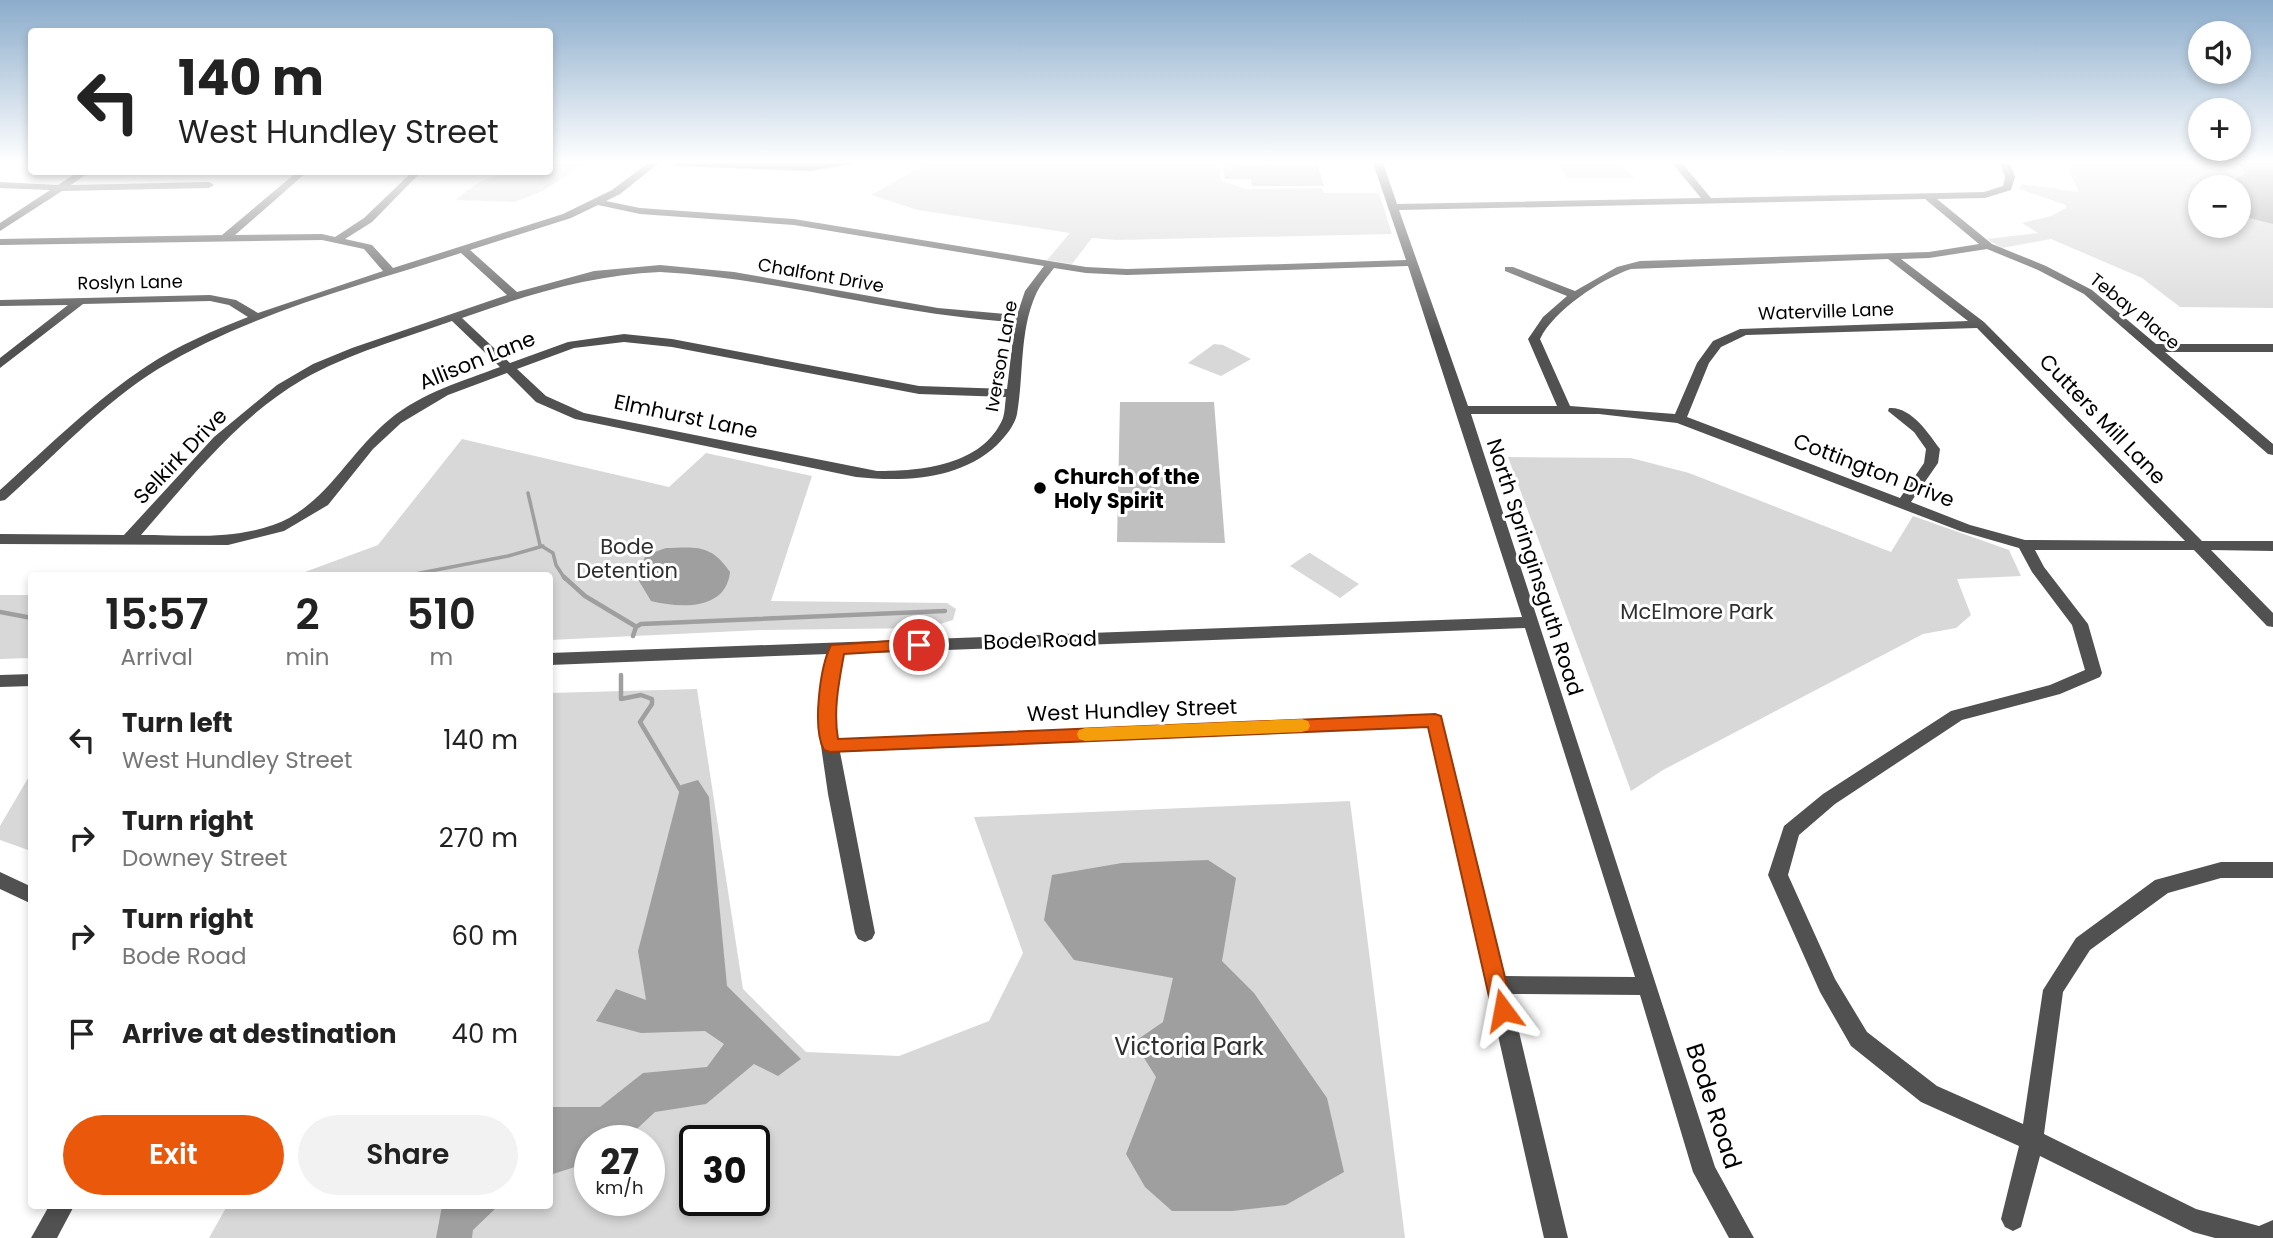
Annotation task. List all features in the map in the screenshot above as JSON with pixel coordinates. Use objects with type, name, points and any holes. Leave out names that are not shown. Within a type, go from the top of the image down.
[{"type":"street","points":[[225,237],[244,221]]},
{"type":"street","points":[[338,239],[367,221]]},
{"type":"street","points":[[0,497],[104,403],[153,367],[204,339],[256,317],[553,221]]},
{"type":"street","points":[[777,221],[1086,270],[1127,272],[1411,263]]},
{"type":"street","name":"North Springinsguth Road","points":[[1397,221],[1463,410],[1648,986]]},
{"type":"street","name":"Tebay Place","points":[[1957,221],[1988,246],[2042,268],[2088,292],[2273,451]]},
{"type":"street","points":[[0,242],[309,236],[338,239],[368,247],[390,272]]},
{"type":"street","points":[[1565,408],[1534,339],[1536,330],[1543,321],[1612,273],[1642,264],[1892,257],[1942,254],[1988,246]]},
{"type":"street","points":[[463,250],[515,296]]},
{"type":"street","name":"Cutters Mill Lane","points":[[1892,257],[1917,279],[1980,324],[2273,622]]},
{"type":"street","name":"Iverson Lane","points":[[944,467],[971,457],[995,441],[1010,417],[1021,319],[1031,290],[1051,264]]},
{"type":"street","name":"Chalfont Drive","points":[[454,317],[551,284],[598,274],[676,269],[941,313],[1021,319]]},
{"type":"street","points":[[1509,269],[1577,296]]},
{"type":"street","name":"Roslyn Lane","points":[[0,303],[210,298],[232,302],[256,317]]},
{"type":"street","points":[[0,364],[80,301]]},
{"type":"street","name":"Elmhurst Lane","points":[[454,317],[541,399],[580,416],[866,475],[896,476],[944,467]]},
{"type":"street","name":"Selkirk Drive","points":[[128,540],[231,427],[281,388],[337,358],[454,317]]},
{"type":"street","name":"Waterville Lane","points":[[1680,419],[1703,363],[1717,344],[1744,332],[1980,324]]},
{"type":"street","name":"Allison Lane","points":[[0,540],[238,539],[279,528],[311,512],[323,502],[368,446],[396,420],[444,392],[572,345],[624,338],[672,343],[919,390],[1014,393]]},
{"type":"street","points":[[2155,348],[2273,348]]},
{"type":"street","name":"Cottington Drive","points":[[1463,410],[1565,408],[1642,412],[1680,419],[1965,528],[2025,545],[2273,546]]},
{"type":"street","points":[[1894,411],[1919,429],[1933,449],[1931,463],[1904,503]]},
{"type":"street","points":[[2025,545],[2036,569],[2080,624],[2094,673],[2054,690],[1957,715],[1829,799],[1791,831],[1778,875],[1827,985],[1859,1039],[1929,1094],[2032,1140],[2193,1220],[2259,1238],[2273,1233]]},
{"type":"street","name":"Bode Road","points":[[553,659],[1530,622]]},
{"type":"street","points":[[837,649],[828,693],[827,725],[836,794],[864,933]]},
{"type":"street","points":[[0,681],[28,680]]},
{"type":"street","name":"West Hundley Street","points":[[830,746],[1435,720],[1497,985]]},
{"type":"street","points":[[2013,1219],[2032,1140],[2053,990],[2083,944],[2162,886],[2221,870],[2273,870]]},
{"type":"street","points":[[0,880],[28,894]]},
{"type":"street","points":[[1556,1238],[1497,985],[1648,986]]},
{"type":"street","name":"Bode Road","points":[[1648,986],[1705,1172],[1742,1238]]},
{"type":"street","points":[[43,1238],[60,1209]]},
{"type":"green space","points":[[989,221],[1388,221],[1392,234],[1116,240],[1092,238],[1072,264],[1047,260],[1070,233]]},
{"type":"green space","points":[[2031,221],[2188,221],[2188,238],[2251,238],[2251,221],[2273,221],[2273,308],[2180,307],[2142,278],[2051,239],[2002,248],[1987,239],[2038,233],[2022,223]]},
{"type":"green space","points":[[1214,344],[1223,345],[1251,359],[1221,376],[1188,363]]},
{"type":"green space","name":"Bode Detention","points":[[462,439],[669,487],[706,453],[812,476],[771,601],[947,603],[956,609],[953,620],[927,628],[761,630],[553,640],[553,572],[305,572],[378,545]]},
{"type":"green space","name":"McElmore Park","points":[[1508,457],[1631,458],[1689,473],[1891,552],[1913,516],[2009,550],[2021,576],[1957,579],[1971,615],[1956,628],[1923,634],[1663,770],[1631,791]]},
{"type":"green space","points":[[1309,553],[1359,584],[1340,598],[1290,566]]},
{"type":"green space","points":[[0,595],[28,595],[28,658],[0,659]]},
{"type":"green space","name":"Victoria Park","points":[[697,689],[743,989],[806,1052],[899,1056],[989,1021],[1023,953],[974,817],[1350,801],[1405,1238],[209,1238],[225,1209],[553,1209],[553,693]]},
{"type":"green space","points":[[28,778],[28,850],[0,840],[0,826]]},
{"type":"shaded area","points":[[666,548],[695,548],[710,552],[730,572],[727,585],[720,594],[700,604],[675,605],[651,601],[636,576],[646,555]]},
{"type":"shaded area","points":[[698,780],[709,797],[727,986],[801,1059],[778,1076],[754,1064],[706,1104],[655,1112],[641,1125],[574,1125],[574,1167],[553,1174],[553,1107],[600,1107],[643,1073],[707,1067],[724,1044],[705,1031],[641,1033],[596,1021],[616,989],[646,1000],[638,951],[681,785]]},
{"type":"shaded area","points":[[1208,860],[1236,878],[1222,961],[1254,993],[1327,1098],[1344,1172],[1286,1205],[1232,1211],[1172,1211],[1145,1187],[1126,1154],[1156,1077],[1134,1042],[1163,1022],[1173,978],[1074,960],[1044,920],[1052,875],[1122,863]]},
{"type":"shaded area","points":[[441,1209],[495,1209],[473,1230],[472,1238],[436,1238]]},
{"type":"building","points":[[1120,402],[1214,402],[1225,543],[1117,542]]},
{"type":"waterway","points":[[528,493],[542,546]]},
{"type":"waterway","points":[[426,572],[508,556],[542,546]]},
{"type":"waterway","points":[[542,546],[553,553],[556,565],[565,579]]},
{"type":"waterway","points":[[564,577],[585,596],[635,626]]},
{"type":"waterway","points":[[633,636],[636,627],[641,624],[945,611]]},
{"type":"waterway","points":[[0,612],[28,617]]},
{"type":"waterway","points":[[621,675],[621,699],[641,695],[652,699],[652,704],[640,722],[683,794]]},
{"type":"slow traffic","points":[[1085,734],[1302,726]]},
{"type":"place","name":"Church of the Holy Spirit","points":[[1040,488]]},
{"type":"route","points":[[919,645],[837,649],[828,693],[827,725],[830,746],[1435,720],[1503,1010]]}]
